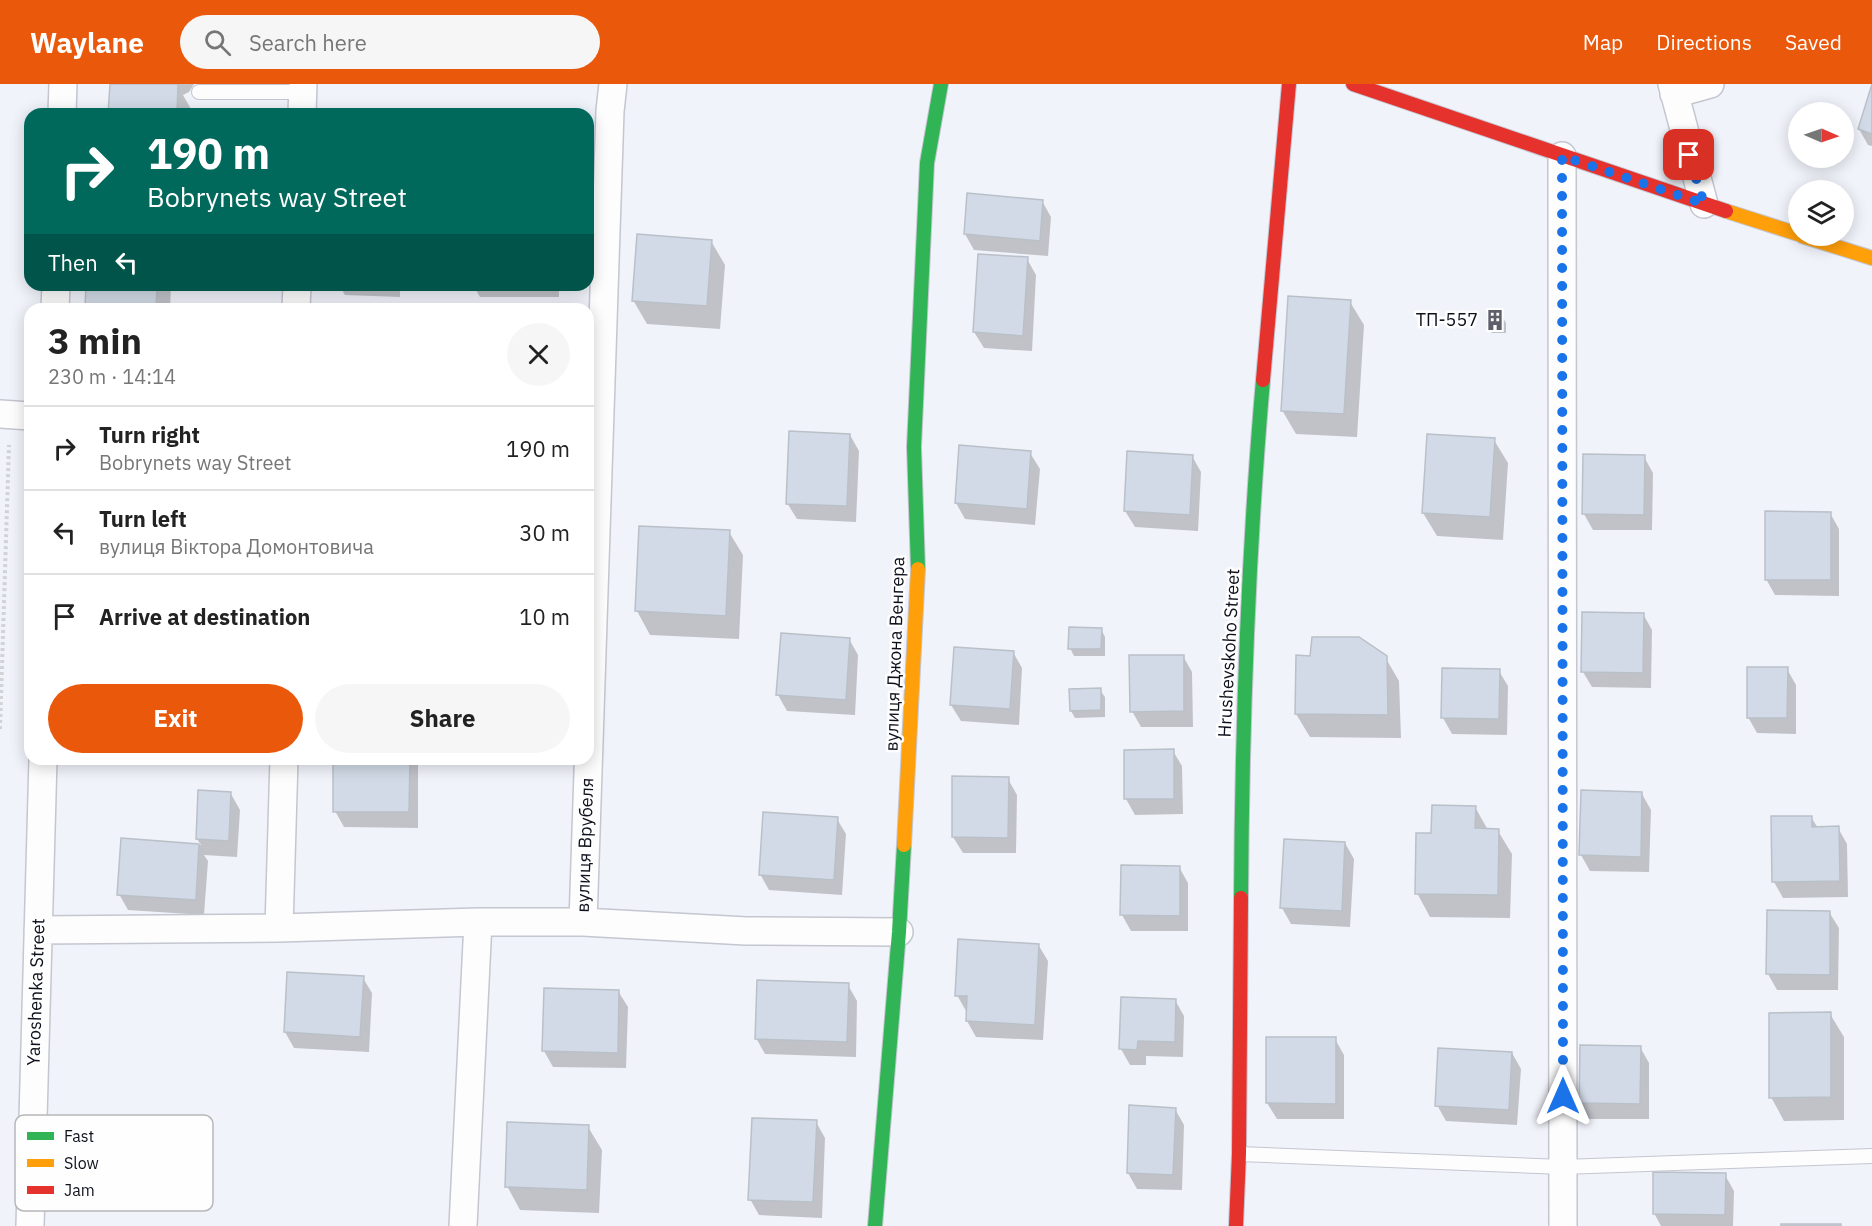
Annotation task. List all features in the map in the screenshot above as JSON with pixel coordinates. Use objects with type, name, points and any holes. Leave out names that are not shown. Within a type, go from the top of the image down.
[{"type":"street","points":[[62,108],[63,84]]},
{"type":"street","name":"вулиця Врубеля","points":[[594,584],[609,123],[613,84]]},
{"type":"street","name":"вулиця Джона Венгера","points":[[875,1226],[899,932],[918,575],[914,447],[927,163],[941,84]]},
{"type":"street","name":"Hrushevskoho Street","points":[[1236,1226],[1239,1154],[1242,741],[1255,477],[1289,84]]},
{"type":"street","points":[[1353,84],[1788,231]]},
{"type":"street","points":[[1704,204],[1673,89],[1710,84]]},
{"type":"street","points":[[1562,156],[1563,1226]]},
{"type":"street","points":[[1834,246],[1872,258]]},
{"type":"street","name":"Yaroshenka Street","points":[[33,1115],[43,765]]},
{"type":"street","points":[[279,928],[284,765]]},
{"type":"street","name":"вулиця Врубеля","points":[[583,922],[588,765]]},
{"type":"street","points":[[463,1226],[478,922]]},
{"type":"street","points":[[38,930],[583,922],[746,931],[899,932]]},
{"type":"street","name":"Yaroshenka Street","points":[[30,1211],[30,1226]]},
{"type":"lane","points":[[199,92],[303,96]]},
{"type":"lane","points":[[1239,1154],[1563,1167],[1872,1156]]},
{"type":"path","points":[[0,729],[13,415]]},
{"type":"building","points":[[110,84],[178,84],[177,108],[108,108]]},
{"type":"building","points":[[1872,84],[1872,134],[1858,129]]},
{"type":"building","points":[[967,193],[1043,200],[1040,241],[964,234]]},
{"type":"building","points":[[637,234],[712,240],[707,306],[632,301]]},
{"type":"building","points":[[978,254],[1028,257],[1023,336],[973,332]]},
{"type":"building","points":[[86,291],[157,291],[156,303],[85,303]]},
{"type":"building","points":[[1288,296],[1351,300],[1344,414],[1281,411]]},
{"type":"building","name":"ТП-557","points":[[1487,314],[1502,314],[1502,326],[1487,326]]},
{"type":"building","points":[[789,431],[850,434],[847,506],[786,504]]},
{"type":"building","points":[[1427,434],[1495,438],[1490,517],[1422,513]]},
{"type":"building","points":[[959,445],[1031,451],[1027,509],[955,503]]},
{"type":"building","points":[[1127,451],[1193,455],[1190,515],[1124,511]]},
{"type":"building","points":[[1583,454],[1645,455],[1644,515],[1582,514]]},
{"type":"building","points":[[1765,511],[1831,512],[1831,580],[1765,580]]},
{"type":"building","points":[[639,526],[730,530],[726,616],[635,611]]},
{"type":"building","points":[[1582,612],[1644,613],[1643,673],[1581,672]]},
{"type":"building","points":[[1069,627],[1102,628],[1101,649],[1068,649]]},
{"type":"building","points":[[781,633],[850,638],[846,700],[776,695]]},
{"type":"building","points":[[1312,637],[1359,637],[1387,656],[1388,715],[1295,714],[1296,655],[1310,656]]},
{"type":"building","points":[[954,647],[1014,651],[1010,709],[950,705]]},
{"type":"building","points":[[1129,655],[1184,655],[1184,711],[1130,712]]},
{"type":"building","points":[[1747,667],[1788,667],[1787,718],[1747,718]]},
{"type":"building","points":[[1442,668],[1500,669],[1499,719],[1441,718]]},
{"type":"building","points":[[1101,688],[1101,710],[1070,711],[1069,689]]},
{"type":"building","points":[[1174,749],[1174,799],[1124,799],[1124,750]]},
{"type":"building","points":[[333,765],[410,765],[409,812],[333,812]]},
{"type":"building","points":[[952,776],[1009,777],[1008,838],[952,837]]},
{"type":"building","points":[[198,790],[231,792],[229,841],[196,839]]},
{"type":"building","points":[[1581,790],[1642,792],[1641,857],[1579,855]]},
{"type":"building","points":[[1432,805],[1476,806],[1475,828],[1499,829],[1498,895],[1415,894],[1416,833],[1431,833]]},
{"type":"building","points":[[763,812],[838,817],[834,880],[759,875]]},
{"type":"building","points":[[1771,816],[1812,816],[1812,827],[1839,826],[1840,881],[1772,882]]},
{"type":"building","points":[[121,838],[199,844],[196,900],[117,895]]},
{"type":"building","points":[[1284,839],[1345,842],[1342,911],[1280,908]]},
{"type":"building","points":[[1121,865],[1180,866],[1180,916],[1120,915]]},
{"type":"building","points":[[1767,910],[1830,911],[1830,975],[1766,974]]},
{"type":"building","points":[[958,939],[1039,944],[1035,1025],[966,1021],[967,996],[955,996]]},
{"type":"building","points":[[287,972],[364,976],[360,1037],[284,1032]]},
{"type":"building","points":[[757,980],[849,983],[847,1042],[755,1039]]},
{"type":"building","points":[[544,988],[619,990],[618,1053],[542,1051]]},
{"type":"building","points":[[1121,997],[1176,999],[1175,1042],[1138,1041],[1137,1050],[1119,1049]]},
{"type":"building","points":[[1831,1012],[1831,1097],[1769,1098],[1769,1013]]},
{"type":"building","points":[[1266,1037],[1336,1037],[1336,1104],[1266,1103]]},
{"type":"building","points":[[1580,1045],[1641,1046],[1640,1104],[1579,1103]]},
{"type":"building","points":[[1438,1048],[1512,1052],[1509,1110],[1435,1106]]},
{"type":"building","points":[[1129,1105],[1176,1108],[1173,1175],[1127,1173]]},
{"type":"building","points":[[752,1118],[817,1120],[813,1202],[748,1200]]},
{"type":"building","points":[[507,1122],[589,1125],[587,1190],[505,1187]]},
{"type":"building","points":[[1653,1172],[1726,1173],[1725,1215],[1653,1214]]},
{"type":"building","points":[[1781,1224],[1841,1224],[1841,1226],[1781,1226]]},
{"type":"traffic: fast","points":[[918,569],[914,447],[927,163],[941,84]]},
{"type":"traffic: fast","points":[[1241,898],[1247,639],[1253,510],[1263,380]]},
{"type":"traffic: fast","points":[[875,1226],[904,845]]},
{"type":"traffic: slow","points":[[1726,211],[1788,231]]},
{"type":"traffic: slow","points":[[1834,246],[1872,258]]},
{"type":"traffic: slow","points":[[904,845],[918,569]]},
{"type":"traffic: jam","points":[[1263,380],[1289,84]]},
{"type":"traffic: jam","points":[[1353,84],[1726,211]]},
{"type":"traffic: jam","points":[[1236,1226],[1239,1154],[1241,898]]},
{"type":"place","name":"ТП-557","points":[[1495,320]]},
{"type":"route","points":[[1563,1096],[1562,156],[1704,204],[1689,155]]}]
